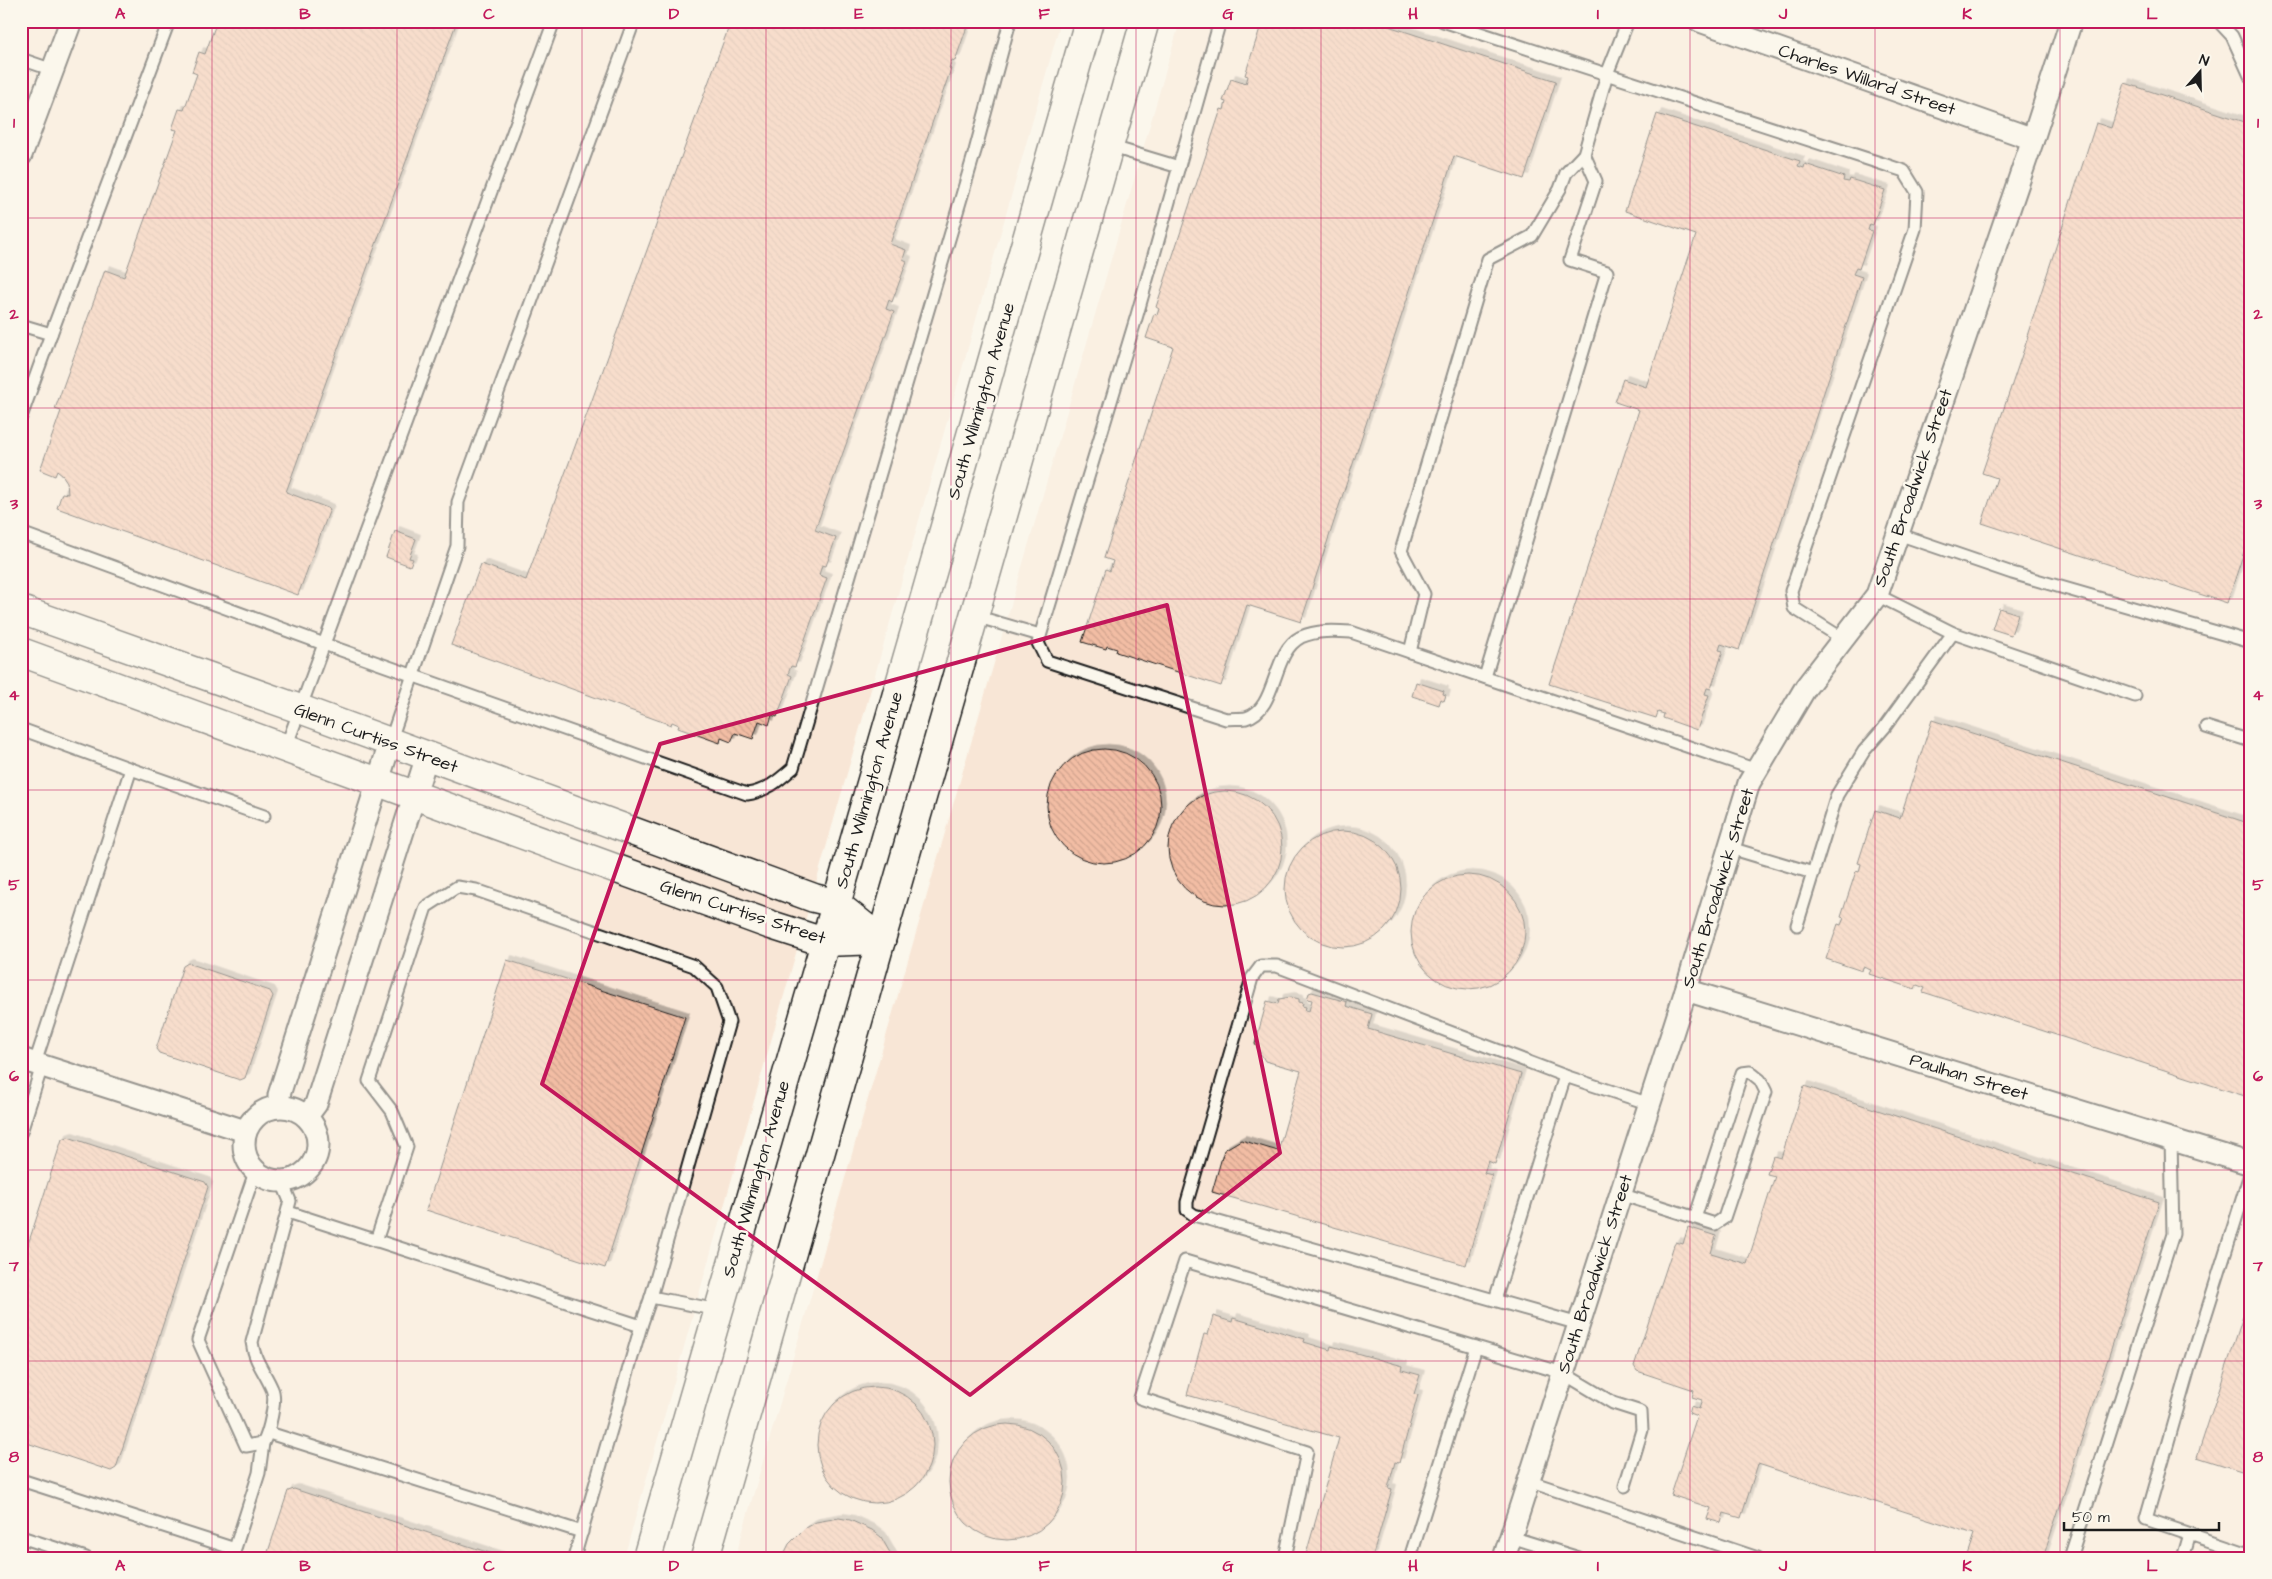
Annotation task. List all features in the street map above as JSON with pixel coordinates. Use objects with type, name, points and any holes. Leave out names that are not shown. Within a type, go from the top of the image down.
[{"type":"main road","name":"South Wilmington Avenue","points":[[647,1558],[1089,21]]},
{"type":"main road","points":[[706,1558],[1145,21]]},
{"type":"main road","name":"Glenn Curtiss Street","points":[[21,610],[300,709],[390,744],[799,892],[835,903],[881,940]]},
{"type":"main road","name":"Glenn Curtiss Street","points":[[21,652],[771,925],[824,942],[881,940]]},
{"type":"street","points":[[21,155],[71,21]]},
{"type":"street","name":"Charles Willard Street","points":[[1700,21],[2033,138]]},
{"type":"street","name":"South Broadwick Street","points":[[1504,1558],[1650,1104],[1749,783],[1806,687],[1877,595],[2071,21]]},
{"type":"street","points":[[279,1106],[279,1095],[390,744]]},
{"type":"street","points":[[307,1116],[316,1104],[427,756]]},
{"type":"street","name":"Paulhan Street","points":[[1686,990],[2251,1164]]},
{"type":"street","points":[[33,1063],[245,1131]]},
{"type":"street","points":[[279,1106],[294,1109],[307,1116],[315,1128],[319,1143],[317,1157],[309,1170],[297,1178],[282,1182],[268,1180],[255,1172],[246,1160],[243,1146],[245,1131],[253,1118],[265,1110],[279,1106]]},
{"type":"lane","points":[[21,417],[169,21]]},
{"type":"lane","points":[[286,747],[554,21]]},
{"type":"lane","points":[[390,744],[457,546],[458,502],[634,21]]},
{"type":"lane","points":[[21,533],[413,676],[747,794],[760,792],[775,785],[793,768],[976,151],[1010,21]]},
{"type":"lane","points":[[1220,21],[1134,324],[1040,635],[1038,643],[1047,661],[1226,719],[1247,718],[1264,704],[1286,650],[1300,638],[1321,631],[1351,632],[1757,770]]},
{"type":"lane","points":[[1443,21],[1904,171],[1917,192],[1915,229],[1791,591],[1794,608],[1843,639]]},
{"type":"lane","points":[[1410,652],[1424,594],[1401,551],[1488,259],[1532,236],[1560,189],[1566,173],[1584,154],[1607,74],[1628,21]]},
{"type":"lane","points":[[2218,21],[2232,36],[2251,78]]},
{"type":"lane","points":[[21,59],[53,70]]},
{"type":"lane","points":[[1109,146],[1179,167]]},
{"type":"lane","points":[[1485,677],[1607,272],[1570,260],[1596,181],[1584,154]]},
{"type":"lane","points":[[21,325],[51,334]]},
{"type":"lane","points":[[1898,534],[2012,573],[2251,642]]},
{"type":"lane","points":[[1877,595],[1953,633],[2135,696]]},
{"type":"lane","points":[[975,616],[1040,635]]},
{"type":"lane","points":[[1797,925],[1838,795],[1864,751],[1884,728],[1953,633]]},
{"type":"lane","points":[[2206,727],[2251,741]]},
{"type":"lane","points":[[21,729],[264,816]]},
{"type":"lane","points":[[21,1132],[33,1063],[131,769]]},
{"type":"lane","points":[[1730,848],[1813,873]]},
{"type":"lane","points":[[376,1241],[407,1148],[392,1111],[369,1081],[426,907],[457,888],[476,890],[694,966],[717,987],[729,1022],[574,1558]]},
{"type":"lane","points":[[1579,1324],[1194,1215],[1187,1210],[1187,1202],[1252,978],[1261,966],[1277,966],[1565,1076],[1650,1104]]},
{"type":"lane","points":[[1620,1194],[1695,1218],[1715,1224],[1724,1218],[1766,1092],[1760,1080],[1750,1072],[1742,1073],[1695,1218]]},
{"type":"lane","points":[[1495,1300],[1565,1076]]},
{"type":"lane","points":[[2070,1558],[2173,1234],[2171,1140]]},
{"type":"lane","points":[[2251,1171],[2189,1368],[2146,1520],[2251,1555]]},
{"type":"lane","points":[[255,1172],[198,1340],[246,1446],[266,1438],[582,1532]]},
{"type":"lane","points":[[21,1480],[234,1553],[259,1473],[274,1392],[253,1356],[252,1342],[288,1212],[290,1201],[282,1182]]},
{"type":"lane","points":[[288,1212],[640,1326]]},
{"type":"lane","points":[[1285,1558],[1306,1452],[1140,1398],[1185,1261],[1563,1373],[1613,1403],[1641,1412],[1642,1430],[1625,1486]]},
{"type":"lane","points":[[651,1296],[718,1310]]},
{"type":"lane","points":[[1410,1558],[1476,1347]]},
{"type":"lane","points":[[1528,1481],[1758,1558]]},
{"type":"lane","points":[[2183,1558],[2190,1534]]},
{"type":"lane","points":[[21,1537],[86,1558]]},
{"type":"lane","points":[[1511,1537],[1579,1558]]},
{"type":"highlighted area","points":[[1167,605],[1280,1153],[970,1395],[542,1084],[660,744]]},
{"type":"shaded area","points":[[21,21],[1061,21],[624,1558],[21,1558]]},
{"type":"shaded area","points":[[1180,21],[2251,21],[2251,1558],[735,1558]]},
{"type":"building","points":[[217,21],[457,21],[286,492],[330,509],[298,595],[57,508],[62,493],[68,494],[67,482],[57,471],[55,476],[40,470],[61,411],[55,409],[105,270],[124,277],[177,130],[172,129],[179,109],[184,110],[197,74],[192,72],[199,52],[205,54]]},
{"type":"building","points":[[731,21],[969,21],[955,61],[952,60],[949,68],[951,69],[890,244],[906,250],[903,259],[907,261],[892,302],[889,300],[886,309],[894,312],[815,530],[836,538],[826,566],[822,565],[819,575],[827,578],[795,667],[791,666],[788,674],[792,676],[777,717],[772,715],[769,725],[759,721],[753,739],[735,733],[731,742],[721,738],[720,743],[678,728],[679,725],[672,722],[671,725],[451,645],[481,564],[526,580]]},
{"type":"building","points":[[1373,21],[1556,81],[1524,179],[1454,156],[1301,622],[1247,605],[1221,686],[1116,652],[1117,649],[1107,646],[1106,649],[1082,642],[1106,569],[1110,571],[1113,561],[1104,558],[1173,347],[1146,338],[1154,314],[1157,315],[1159,309],[1156,307],[1221,109],[1224,110],[1226,102],[1223,101],[1231,79],[1246,84],[1248,76],[1245,75],[1262,22]]},
{"type":"building","points":[[2125,83],[2251,124],[2251,531],[2227,603],[1982,523],[1997,478],[1982,473],[2028,337],[2096,123],[2111,128]]},
{"type":"building","points":[[1657,114],[1800,161],[1798,166],[1804,168],[1805,164],[1844,177],[1843,181],[1849,182],[1850,179],[1885,190],[1873,225],[1870,224],[1868,230],[1872,231],[1859,269],[1856,268],[1853,274],[1862,277],[1739,650],[1721,644],[1719,650],[1723,651],[1711,689],[1707,688],[1705,694],[1709,695],[1697,730],[1663,718],[1664,714],[1658,712],[1656,718],[1549,684],[1639,410],[1615,402],[1623,379],[1646,387],[1696,235],[1625,211]]},
{"type":"building","points":[[395,531],[416,539],[409,558],[413,559],[410,566],[386,557]]},
{"type":"building","points":[[1999,608],[2018,614],[2011,635],[1992,629]]},
{"type":"building","points":[[1416,682],[1444,691],[1443,694],[1446,695],[1444,701],[1441,699],[1439,705],[1412,696]]},
{"type":"building","points":[[1932,720],[2251,824],[2251,1098],[1923,992],[1925,988],[1917,985],[1915,989],[1869,974],[1871,970],[1863,967],[1862,971],[1826,959],[1838,924],[1841,925],[1844,918],[1841,917],[1856,871],[1859,872],[1861,864],[1858,863],[1875,810],[1900,818]]},
{"type":"building","points":[[1104,749],[1126,753],[1144,766],[1157,784],[1161,806],[1157,828],[1144,846],[1126,859],[1104,863],[1082,859],[1064,846],[1051,828],[1047,806],[1051,784],[1064,766],[1082,753]]},
{"type":"building","points":[[1225,791],[1247,796],[1265,808],[1277,826],[1282,848],[1277,870],[1265,888],[1247,900],[1225,905],[1203,900],[1185,888],[1173,870],[1168,848],[1173,826],[1185,808],[1203,796]]},
{"type":"building","points":[[1343,831],[1365,836],[1384,848],[1396,867],[1401,889],[1396,911],[1384,930],[1365,942],[1343,947],[1321,942],[1302,930],[1290,911],[1285,889],[1290,867],[1302,848],[1321,836]]},
{"type":"building","points":[[1468,875],[1490,879],[1508,892],[1521,910],[1525,932],[1521,954],[1508,972],[1490,985],[1468,989],[1446,985],[1428,972],[1415,954],[1411,932],[1415,910],[1428,892],[1446,879]]},
{"type":"building","points":[[507,960],[685,1017],[605,1268],[426,1210]]},
{"type":"building","points":[[188,963],[270,991],[273,996],[245,1078],[240,1080],[159,1053],[156,1049],[183,966]]},
{"type":"building","points":[[1312,992],[1347,1002],[1346,1006],[1372,1014],[1368,1029],[1521,1074],[1495,1164],[1488,1161],[1484,1173],[1492,1175],[1466,1265],[1212,1192],[1224,1150],[1241,1140],[1278,1151],[1301,1071],[1265,1061],[1255,1044],[1267,1001],[1278,1004],[1279,999],[1291,997],[1299,999],[1299,1002],[1303,1003],[1302,1006],[1306,1007],[1305,1010],[1309,1011],[1312,1000],[1307,999],[1309,993]]},
{"type":"building","points":[[1804,1086],[2159,1202],[2043,1558],[1966,1558],[1974,1534],[1758,1464],[1741,1518],[1724,1513],[1721,1523],[1707,1519],[1711,1508],[1671,1495],[1697,1416],[1689,1413],[1691,1406],[1699,1409],[1702,1400],[1692,1397],[1694,1390],[1637,1371],[1634,1366],[1674,1245],[1676,1242],[1683,1244],[1688,1227],[1716,1236],[1711,1253],[1747,1264],[1775,1176],[1767,1174],[1773,1156],[1781,1158]]},
{"type":"building","points":[[68,1137],[205,1182],[208,1187],[116,1468],[111,1471],[21,1441],[21,1266],[62,1139]]},
{"type":"building","points":[[2251,1292],[2251,1474],[2197,1457]]},
{"type":"building","points":[[1213,1316],[1232,1322],[1233,1318],[1305,1339],[1304,1342],[1330,1350],[1331,1346],[1403,1366],[1402,1370],[1420,1375],[1414,1394],[1418,1395],[1399,1463],[1395,1462],[1388,1488],[1392,1489],[1372,1558],[1305,1558],[1339,1438],[1187,1395],[1204,1334],[1208,1335]]},
{"type":"building","points":[[875,1387],[897,1392],[916,1404],[928,1423],[933,1445],[928,1467],[916,1486],[897,1498],[875,1503],[853,1498],[834,1486],[822,1467],[817,1445],[822,1423],[834,1404],[853,1392]]},
{"type":"building","points":[[1007,1424],[1029,1429],[1048,1441],[1060,1460],[1065,1482],[1060,1504],[1048,1523],[1029,1535],[1007,1540],[985,1535],[966,1523],[954,1504],[949,1482],[954,1460],[966,1441],[985,1429]]},
{"type":"building","points":[[294,1489],[505,1558],[266,1558],[288,1491]]},
{"type":"building","points":[[839,1518],[850,1520],[872,1530],[881,1537],[893,1558],[782,1558],[789,1544],[805,1528],[816,1522]]}]
